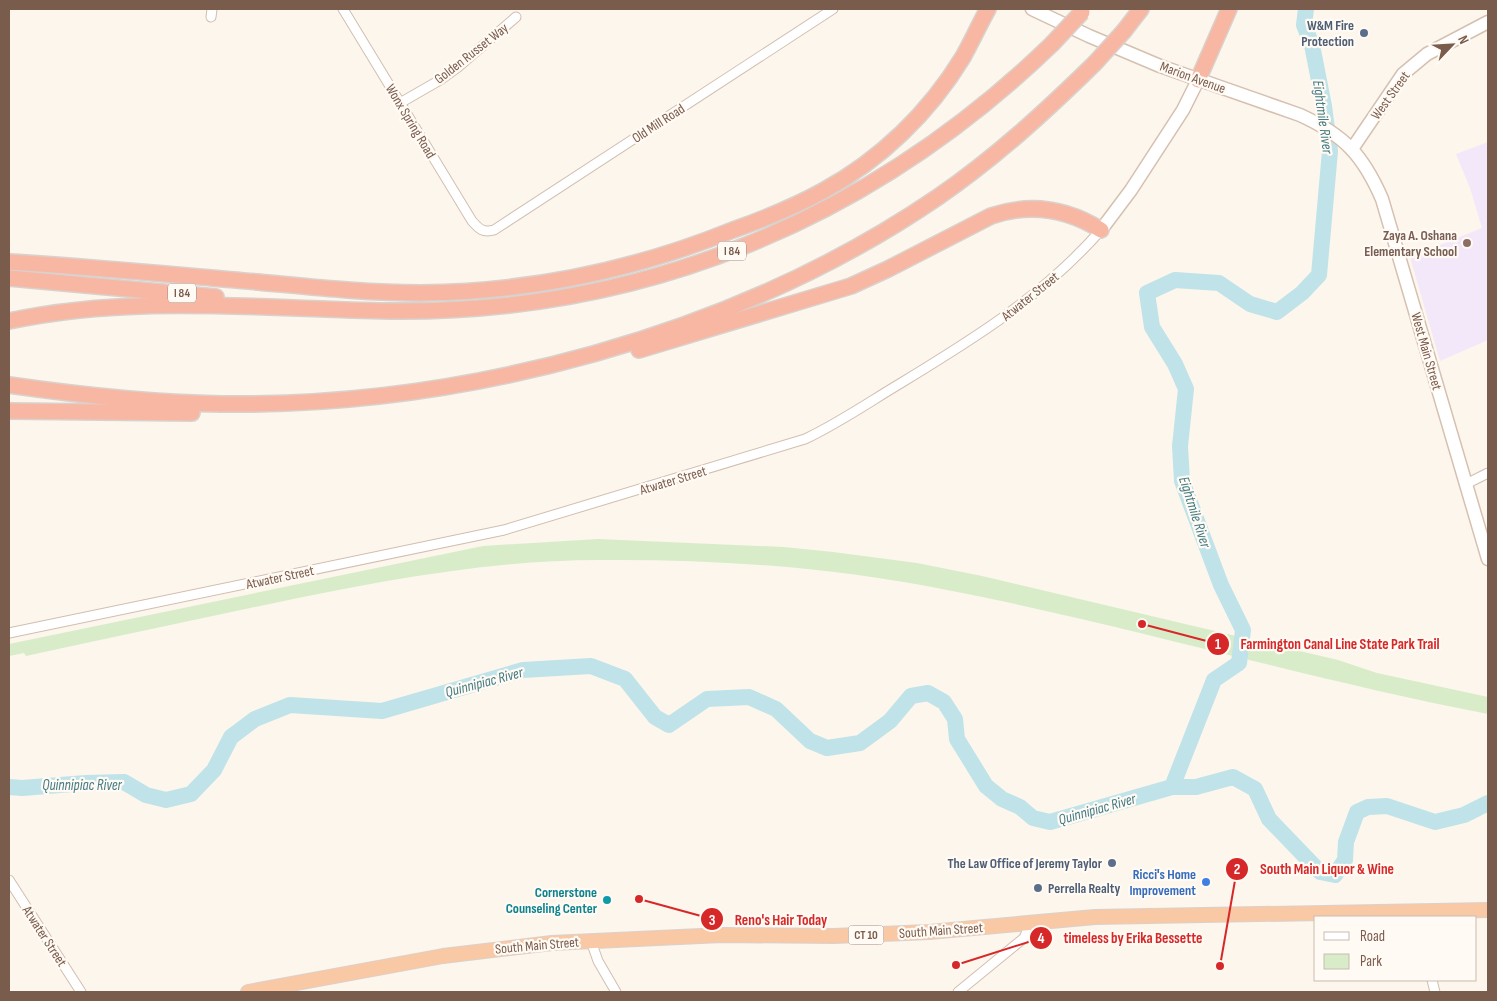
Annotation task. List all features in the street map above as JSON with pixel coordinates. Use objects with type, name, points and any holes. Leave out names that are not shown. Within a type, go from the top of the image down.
[{"type":"highway","points":[[9,262],[69,265],[356,291],[422,293],[518,286],[582,276],[645,261],[704,242],[762,219],[821,192],[876,156],[906,128],[936,95],[962,58],[988,9]]},
{"type":"highway","points":[[513,374],[607,350],[699,319],[788,281],[848,251],[908,217],[972,172],[1032,122],[1096,62],[1142,9]]},
{"type":"highway","points":[[1198,80],[1229,9]]},
{"type":"highway","name":"I 84","points":[[9,278],[355,309],[396,310],[463,309],[520,304],[640,281],[724,254],[800,222],[885,176],[964,120],[1015,78],[1052,44],[1083,11]]},
{"type":"highway","points":[[9,411],[229,413],[416,391],[513,374],[577,366],[614,358],[851,286],[990,216],[1006,211],[1028,209],[1051,210],[1080,219],[1100,230]]},
{"type":"highway","points":[[9,321],[74,310],[157,305],[355,309]]},
{"type":"highway","points":[[9,385],[77,395],[173,403],[223,404],[320,401]]},
{"type":"highway","name":"South Main Street","points":[[248,992],[289,988],[443,956],[515,946],[722,935],[844,936],[929,932],[1095,917],[1413,914],[1488,910]]},
{"type":"main road","name":"Marion Avenue","points":[[1032,9],[1126,52],[1198,80],[1282,108],[1320,125],[1352,149]]},
{"type":"main road","name":"West Street","points":[[1352,149],[1394,86],[1415,63],[1440,46],[1488,22]]},
{"type":"main road","name":"Atwater Street","points":[[1100,230],[1131,190],[1183,110],[1198,80]]},
{"type":"main road","name":"West Main Street","points":[[1352,149],[1365,164],[1382,199],[1488,559]]},
{"type":"street","name":"Wonx Spring Road","points":[[343,9],[472,221],[482,231]]},
{"type":"street","name":"Old Mill Road","points":[[482,231],[494,230],[833,9]]},
{"type":"street","name":"Golden Russet Way","points":[[400,103],[440,80],[458,67],[516,17]]},
{"type":"street","name":"Atwater Street","points":[[9,633],[504,530],[798,442],[830,426],[1002,320],[1056,276],[1100,230]]},
{"type":"street","points":[[1466,484],[1488,473]]},
{"type":"street","name":"Atwater Street","points":[[9,880],[81,992]]},
{"type":"street","points":[[958,992],[1024,938],[1031,922]]},
{"type":"street","points":[[591,941],[598,961],[616,992]]},
{"type":"shaded area","name":"Zaya A. Oshana Elementary School","points":[[1488,142],[1488,340],[1440,361],[1410,257],[1482,228],[1470,188],[1456,154]]},
{"type":"green space","points":[[598,539],[784,547],[917,563],[982,576],[1338,660],[1377,673],[1488,697],[1488,714],[1351,685],[1079,618],[942,589],[900,581],[815,570],[686,561],[557,561],[471,568],[428,574],[302,597],[26,656],[24,653],[9,656],[9,644],[483,546]]},
{"type":"waterway","name":"Eightmile River","points":[[1172,787],[1214,680],[1239,663],[1243,630],[1221,585],[1182,481],[1180,446],[1186,389],[1175,364],[1152,327],[1147,293],[1175,280],[1219,283],[1250,304],[1277,312],[1302,293],[1319,275],[1330,151],[1324,106],[1312,45],[1304,25],[1306,9]]},
{"type":"waterway","name":"Quinnipiac River","points":[[9,787],[22,788],[124,782],[146,795],[166,800],[191,794],[214,770],[231,737],[255,719],[290,705],[382,711],[523,670],[591,666],[625,679],[655,717],[669,725],[707,699],[749,697],[776,709],[810,741],[827,748],[860,743],[890,721],[911,696],[928,693],[944,702],[955,719],[957,739],[986,786],[1002,799],[1020,807],[1033,818],[1050,822],[1172,787],[1196,787],[1233,777],[1255,789],[1269,819],[1320,872],[1335,875],[1345,860],[1346,842],[1357,812],[1368,807],[1387,806],[1435,822],[1464,815],[1488,803]]},
{"type":"place","name":"W&M Fire Protection","points":[[1364,33]]},
{"type":"place","name":"Zaya A. Oshana Elementary School","points":[[1467,243]]},
{"type":"place","name":"Farmington Canal Line State Park Trail","points":[[1142,624]]},
{"type":"place","name":"The Law Office of Jeremy Taylor","points":[[1112,863]]},
{"type":"place","name":"Ricci's Home Improvement","points":[[1206,882]]},
{"type":"place","name":"Perrella Realty","points":[[1038,888]]},
{"type":"place","name":"Reno's Hair Today","points":[[639,899]]},
{"type":"place","name":"Cornerstone Counseling Center","points":[[607,900]]},
{"type":"place","name":"timeless by Erika Bessette","points":[[956,965]]},
{"type":"place","name":"South Main Liquor & Wine","points":[[1220,966]]}]
